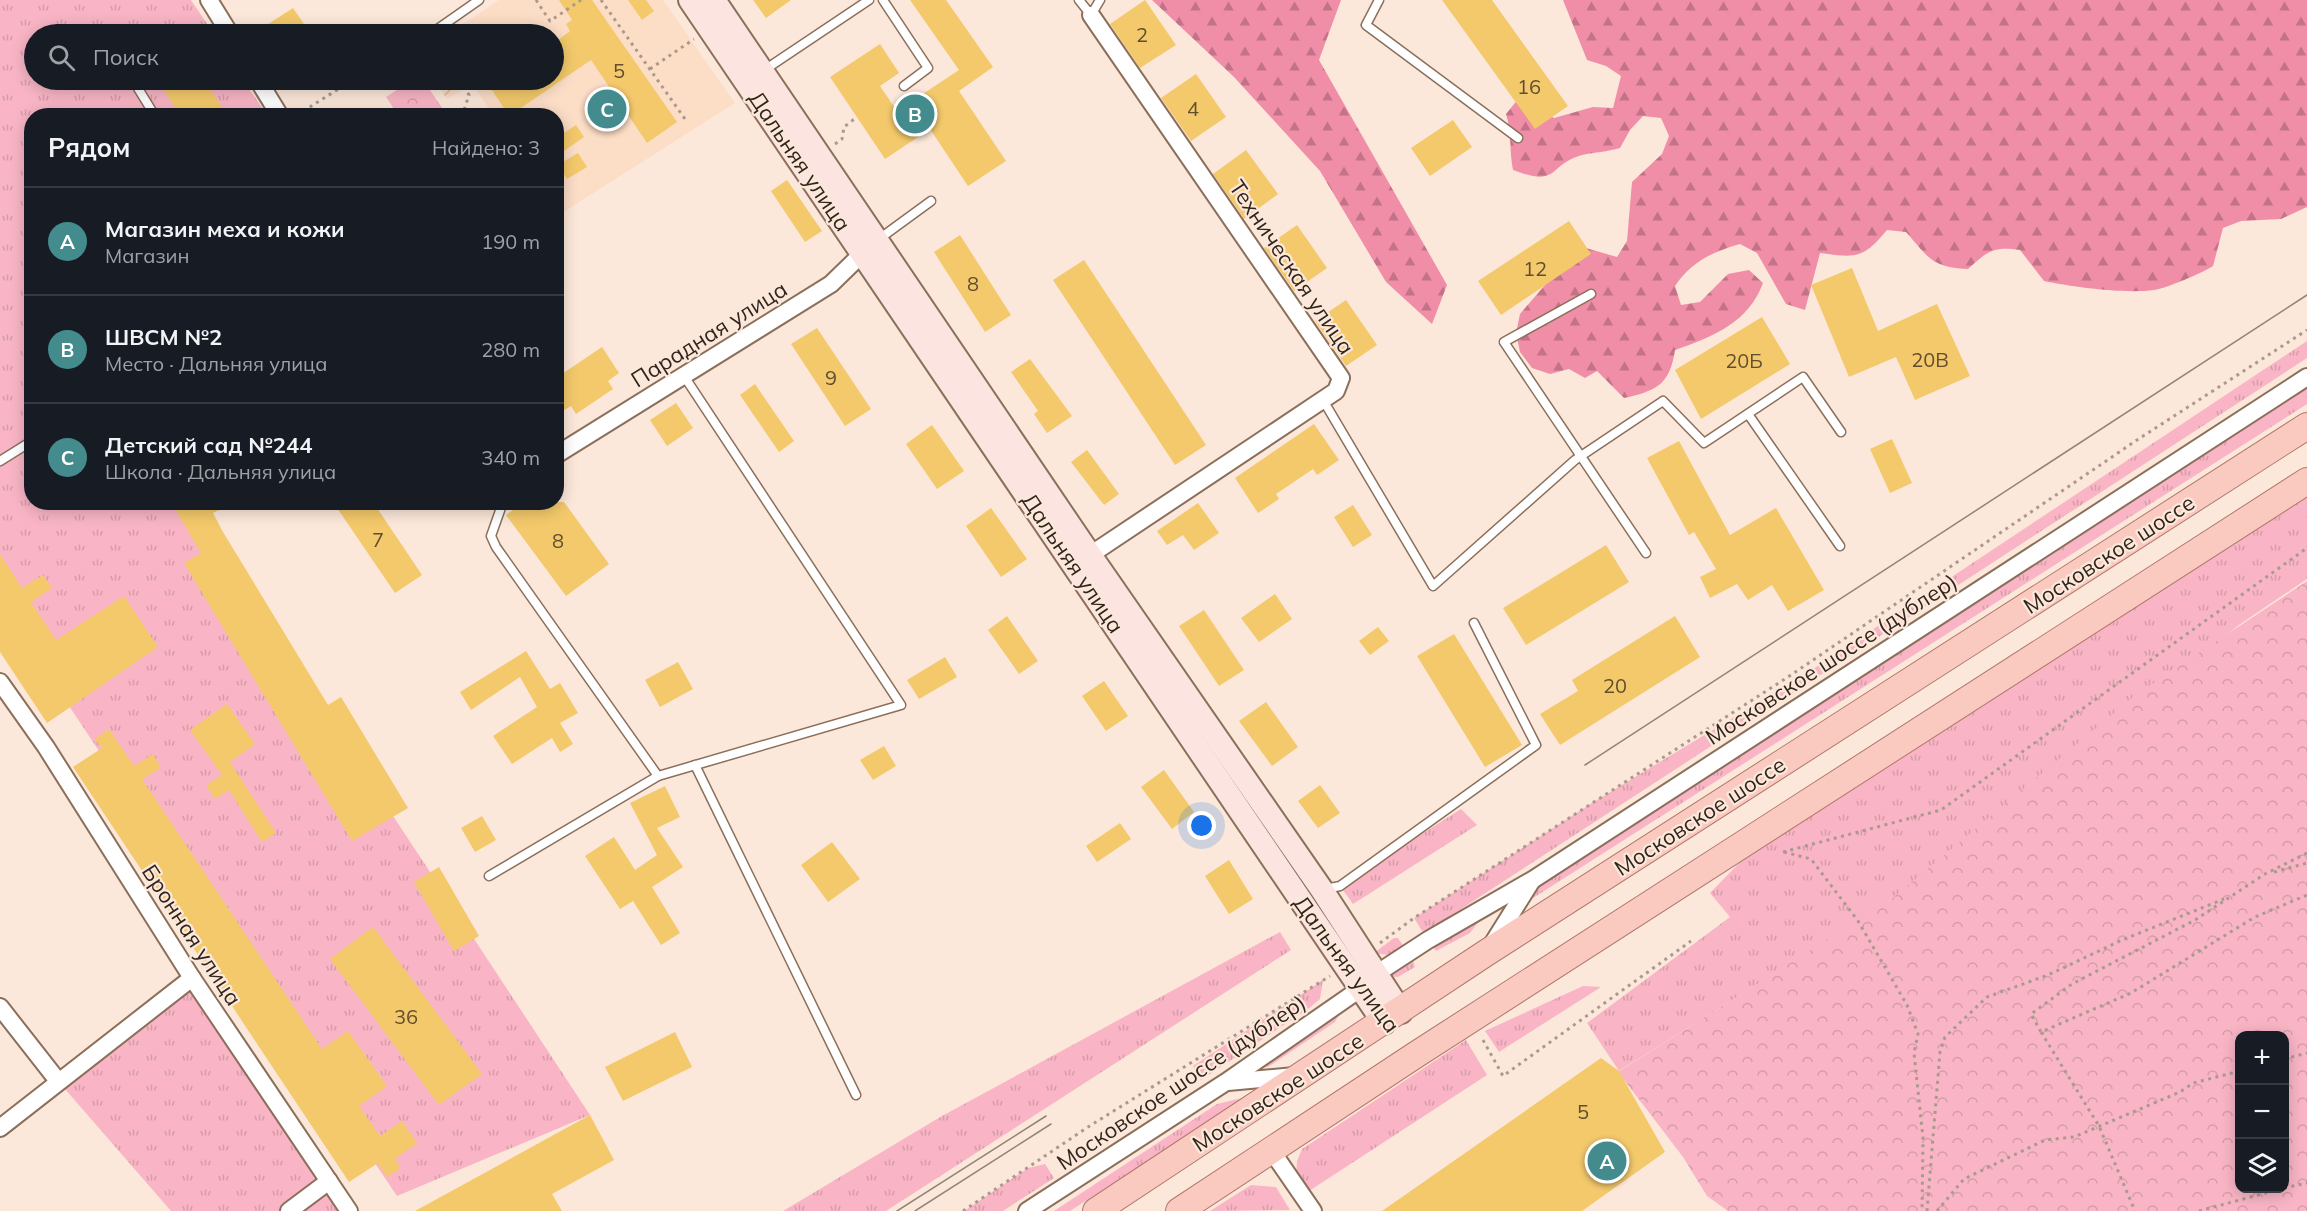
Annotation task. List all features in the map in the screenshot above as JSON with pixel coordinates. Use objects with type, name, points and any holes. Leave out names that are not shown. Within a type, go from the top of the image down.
[{"type":"main road","name":"Дальняя улица","points":[[690,0],[1090,555],[1322,890],[1361,971]]},
{"type":"main road","name":"Дальняя улица","points":[[714,0],[762,71],[869,247],[1417,1054]]},
{"type":"main road","name":"Московское шоссе","points":[[1095,1211],[1392,1018],[1486,953],[2307,426]]},
{"type":"main road","name":"Московское шоссе","points":[[1179,1211],[1417,1054],[2307,481]]},
{"type":"street","points":[[209,0],[224,24]]},
{"type":"street","name":"Техническая улица","points":[[1090,555],[1323,399],[1340,387],[1341,378],[1091,15]]},
{"type":"street","points":[[265,90],[278,108]]},
{"type":"street","name":"Парадная улица","points":[[564,450],[831,284],[869,247]]},
{"type":"street","name":"Московское шоссе (дублер)","points":[[1027,1211],[1226,1082],[1361,971],[1428,940],[1534,879],[2307,377]]},
{"type":"street","name":"Бронная улица","points":[[0,682],[46,747],[192,978],[349,1211]]},
{"type":"street","points":[[1486,953],[1534,879]]},
{"type":"street","points":[[0,1128],[192,978]]},
{"type":"street","points":[[0,1007],[58,1081]]},
{"type":"street","points":[[1226,1082],[1305,1075]]},
{"type":"street","points":[[1270,1150],[1312,1211]]},
{"type":"street","points":[[290,1211],[329,1181]]},
{"type":"lane","points":[[444,24],[480,0]]},
{"type":"lane","points":[[762,71],[869,0]]},
{"type":"lane","points":[[883,0],[928,68],[903,86]]},
{"type":"lane","points":[[1079,0],[1091,15],[1100,0]]},
{"type":"lane","points":[[1379,0],[1366,25],[1518,138]]},
{"type":"lane","points":[[139,90],[150,108]]},
{"type":"lane","points":[[869,247],[931,201]]},
{"type":"lane","points":[[1591,294],[1504,342],[1646,553]]},
{"type":"lane","points":[[489,876],[658,776],[901,705],[684,376]]},
{"type":"lane","points":[[1323,399],[1433,586],[1581,456],[1663,401],[1704,443],[1803,377],[1840,432]]},
{"type":"lane","points":[[1748,414],[1840,546]]},
{"type":"lane","points":[[0,461],[24,446]]},
{"type":"lane","points":[[500,510],[491,536],[496,547],[658,776]]},
{"type":"lane","points":[[1322,890],[1340,886],[1536,745],[1474,623]]},
{"type":"lane","points":[[695,765],[856,1095]]},
{"type":"path","points":[[536,0],[550,21],[581,0]]},
{"type":"path","points":[[601,0],[685,119]]},
{"type":"path","points":[[650,69],[700,35]]},
{"type":"path","points":[[297,108],[333,90]]},
{"type":"path","points":[[465,108],[470,95],[467,90]]},
{"type":"path","points":[[829,147],[842,139],[844,127],[857,117]]},
{"type":"path","points":[[963,1211],[1097,1121],[1361,971],[1414,918],[1788,678],[2137,441],[2307,330]]},
{"type":"path","points":[[1922,1211],[1923,1138],[1914,1053],[1918,1034],[1907,1005],[1858,921],[1811,859],[1783,852],[1941,810],[2307,548]]},
{"type":"path","points":[[2135,1211],[2099,1126],[2031,1014],[2064,990],[2186,926],[2265,874],[2307,853]]},
{"type":"path","points":[[2265,874],[2307,862]]},
{"type":"path","points":[[2041,1032],[2131,993],[2255,917],[2307,895]]},
{"type":"path","points":[[1927,1211],[1933,1119],[1940,1052],[1945,1037],[1987,996],[2048,975],[2122,940],[2232,896]]},
{"type":"path","points":[[1483,1040],[1503,1076],[1691,941]]},
{"type":"path","points":[[2289,1058],[2307,1053]]},
{"type":"path","points":[[1937,1211],[1964,1179],[2045,1140],[2074,1137],[2180,1092],[2193,1083],[2235,1072]]},
{"type":"path","points":[[2289,1187],[2307,1183]]},
{"type":"path","points":[[2199,1211],[2266,1193]]},
{"type":"shaded area","points":[[499,0],[663,0],[735,103],[564,212],[564,108],[489,108],[476,90],[564,90],[564,24],[463,24]]},
{"type":"shaded area","points":[[441,90],[461,91],[447,99]]},
{"type":"green space","points":[[0,0],[191,0],[207,24],[24,24],[24,90],[250,90],[262,108],[24,108],[24,510],[192,510],[590,1115],[397,1196],[0,603]]},
{"type":"green space","points":[[1152,0],[1341,0],[1319,60],[1447,285],[1432,324],[1386,282],[1320,171],[1234,77]]},
{"type":"green space","points":[[1563,0],[2307,0],[2307,207],[2281,219],[2241,221],[2223,228],[2213,266],[2167,286],[2142,291],[2069,286],[2044,281],[2020,250],[1991,251],[1968,269],[1946,266],[1926,255],[1906,232],[1887,230],[1871,247],[1858,254],[1842,256],[1820,253],[1805,310],[1786,304],[1757,253],[1740,244],[1695,264],[1675,286],[1681,305],[1700,302],[1728,274],[1749,270],[1763,283],[1749,308],[1739,318],[1716,333],[1675,350],[1670,371],[1660,384],[1653,389],[1624,398],[1597,371],[1585,378],[1569,369],[1550,374],[1532,368],[1520,352],[1516,333],[1520,314],[1545,285],[1550,267],[1579,246],[1617,257],[1627,241],[1632,182],[1662,154],[1669,136],[1661,118],[1643,116],[1630,130],[1620,148],[1571,159],[1546,176],[1528,175],[1513,170],[1506,114],[1519,98],[1554,118],[1593,107],[1613,108],[1621,76],[1606,66],[1587,60]]},
{"type":"green space","points":[[397,90],[430,90],[442,108],[393,108],[386,97]]},
{"type":"green space","points":[[2307,341],[2307,358],[1438,924],[1422,931],[1414,918],[1592,803],[1807,673]]},
{"type":"green space","points":[[2307,383],[2307,404],[1530,900],[1542,883]]},
{"type":"green space","points":[[2307,481],[2307,579],[2239,625],[1887,903],[1619,1071],[1587,1023],[1730,917],[1710,893],[1779,822]]},
{"type":"green space","points":[[2307,581],[2307,1211],[1728,1211],[1707,1196],[1683,1157],[1618,1072],[1822,943],[1882,900],[1887,903],[2137,694]]},
{"type":"green space","points":[[1461,809],[1477,825],[1353,904],[1340,886]]},
{"type":"green space","points":[[1486,912],[1470,933],[1436,951],[1432,945]]},
{"type":"green space","points":[[1280,932],[1291,950],[886,1211],[783,1211],[942,1116]]},
{"type":"green space","points":[[1394,938],[1398,938],[1404,947],[1388,955],[1374,953]]},
{"type":"green space","points":[[1413,960],[1415,967],[1398,977],[1385,976]]},
{"type":"green space","points":[[192,978],[349,1211],[171,1211],[58,1081]]},
{"type":"green space","points":[[1323,980],[1320,999],[1308,1009],[1201,1080],[1193,1066]]},
{"type":"green space","points":[[1583,986],[1601,987],[1499,1052],[1485,1031]]},
{"type":"green space","points":[[1342,1009],[1335,1022],[1268,1067],[1246,1068]]},
{"type":"green space","points":[[1466,1040],[1487,1075],[1309,1191],[1296,1178],[1297,1161],[1302,1149]]},
{"type":"green space","points":[[1246,1097],[1070,1211],[1054,1211],[1217,1104]]},
{"type":"green space","points":[[1045,1164],[1054,1178],[1003,1211],[964,1211],[1028,1168]]},
{"type":"green space","points":[[1251,1185],[1276,1187],[1290,1210],[1210,1211]]},
{"type":"building","points":[[559,0],[592,0],[677,122],[647,143],[591,60],[564,78],[564,36],[570,31],[566,24],[572,20]]},
{"type":"building","points":[[628,0],[646,0],[654,11],[642,20]]},
{"type":"building","points":[[753,0],[791,0],[766,18]]},
{"type":"building","points":[[910,0],[946,0],[993,67],[959,91],[1006,161],[968,186],[930,129],[885,159],[830,77],[880,44],[899,73],[880,86],[897,111],[959,70]]},
{"type":"building","points":[[1145,0],[1176,45],[1140,68],[1110,24]]},
{"type":"building","points":[[1442,0],[1492,0],[1568,106],[1535,129]]},
{"type":"building","points":[[293,8],[304,24],[268,24]]},
{"type":"building","points":[[1196,74],[1226,117],[1191,141],[1161,98]]},
{"type":"building","points":[[164,90],[211,90],[223,108],[176,108]]},
{"type":"building","points":[[492,90],[547,90],[521,108],[504,108]]},
{"type":"building","points":[[1453,120],[1472,147],[1430,176],[1411,148]]},
{"type":"building","points":[[576,125],[584,137],[564,151],[564,133]]},
{"type":"building","points":[[1246,150],[1278,194],[1244,219],[1213,174]]},
{"type":"building","points":[[578,153],[587,167],[567,179],[564,174],[564,161]]},
{"type":"building","points":[[787,180],[822,231],[805,242],[771,191]]},
{"type":"building","points":[[1569,221],[1591,254],[1501,315],[1478,281]]},
{"type":"building","points":[[1297,225],[1327,268],[1294,291],[1264,248]]},
{"type":"building","points":[[960,235],[1011,315],[985,332],[934,252]]},
{"type":"building","points":[[1084,260],[1206,445],[1175,465],[1053,280]]},
{"type":"building","points":[[1852,268],[1878,331],[1937,304],[1970,376],[1915,400],[1896,357],[1849,377],[1811,285]]},
{"type":"building","points":[[1346,300],[1377,345],[1346,366],[1315,321]]},
{"type":"building","points":[[1762,317],[1790,364],[1701,419],[1675,370]]},
{"type":"building","points":[[817,328],[871,409],[845,426],[791,344]]},
{"type":"building","points":[[602,347],[619,373],[608,381],[613,389],[576,414],[571,406],[564,410],[564,373]]},
{"type":"building","points":[[1030,359],[1072,416],[1047,433],[1034,414],[1038,411],[1011,372]]},
{"type":"building","points":[[755,384],[794,441],[779,452],[740,395]]},
{"type":"building","points":[[676,403],[693,428],[667,446],[650,420]]},
{"type":"building","points":[[1314,424],[1339,460],[1317,475],[1313,469],[1276,494],[1279,499],[1258,513],[1235,478]]},
{"type":"building","points":[[932,425],[964,471],[937,489],[906,444]]},
{"type":"building","points":[[1892,439],[1912,483],[1890,493],[1870,449]]},
{"type":"building","points":[[1679,441],[1730,535],[1776,508],[1824,590],[1788,611],[1772,585],[1748,600],[1737,584],[1710,598],[1700,577],[1716,569],[1694,532],[1689,535],[1647,458]]},
{"type":"building","points":[[1087,450],[1119,494],[1104,505],[1071,462]]},
{"type":"building","points":[[564,502],[609,564],[566,596],[506,515],[513,510],[564,510]]},
{"type":"building","points":[[1198,503],[1219,533],[1194,550],[1183,535],[1167,545],[1157,531]]},
{"type":"building","points":[[1353,505],[1372,535],[1353,547],[1334,517]]},
{"type":"building","points":[[991,508],[1027,559],[1001,577],[966,526]]},
{"type":"building","points":[[176,510],[219,510],[213,513],[223,532],[328,705],[341,697],[408,808],[352,841],[184,563],[201,553]]},
{"type":"building","points":[[338,510],[378,510],[422,575],[395,593]]},
{"type":"building","points":[[1606,545],[1629,582],[1526,645],[1503,608]]},
{"type":"building","points":[[0,554],[22,588],[43,575],[52,588],[31,602],[56,640],[124,596],[158,647],[47,723],[0,652]]},
{"type":"building","points":[[1275,594],[1292,619],[1259,642],[1241,618]]},
{"type":"building","points":[[1204,610],[1244,670],[1219,686],[1179,626]]},
{"type":"building","points":[[1007,616],[1038,661],[1019,674],[988,630]]},
{"type":"building","points":[[1675,616],[1700,657],[1560,745],[1540,714],[1578,691],[1572,680]]},
{"type":"building","points":[[1378,627],[1389,641],[1370,655],[1359,641]]},
{"type":"building","points":[[1454,634],[1522,745],[1485,767],[1417,656]]},
{"type":"building","points":[[526,651],[550,689],[560,683],[578,713],[560,723],[573,744],[560,752],[552,738],[512,764],[493,736],[537,707],[520,677],[471,710],[460,692]]},
{"type":"building","points":[[945,657],[957,677],[919,699],[907,680]]},
{"type":"building","points":[[678,662],[693,689],[660,707],[645,680]]},
{"type":"building","points":[[1104,681],[1128,716],[1106,731],[1082,696]]},
{"type":"building","points":[[1266,702],[1298,747],[1272,766],[1239,721]]},
{"type":"building","points":[[227,704],[255,744],[230,762],[276,833],[262,842],[229,790],[215,799],[206,785],[222,775],[190,730]]},
{"type":"building","points":[[109,729],[134,766],[153,754],[161,768],[142,779],[322,1049],[348,1031],[387,1086],[359,1106],[380,1136],[402,1121],[417,1143],[395,1159],[401,1168],[387,1177],[378,1163],[349,1182],[73,767],[102,748],[95,739]]},
{"type":"building","points":[[884,746],[896,766],[873,780],[860,760]]},
{"type":"building","points":[[1164,770],[1194,812],[1172,829],[1141,787]]},
{"type":"building","points":[[1320,785],[1340,813],[1318,828],[1298,801]]},
{"type":"building","points":[[665,786],[680,817],[657,828],[683,867],[652,887],[680,933],[661,945],[633,901],[620,909],[585,856],[614,837],[635,870],[657,855],[630,803]]},
{"type":"building","points":[[482,816],[496,840],[475,852],[461,828]]},
{"type":"building","points":[[1120,823],[1131,839],[1097,862],[1086,846]]},
{"type":"building","points":[[832,842],[860,879],[828,902],[801,865]]},
{"type":"building","points":[[1229,860],[1253,899],[1229,914],[1205,876]]},
{"type":"building","points":[[439,867],[479,936],[454,951],[414,882]]},
{"type":"building","points":[[373,927],[482,1074],[439,1105],[330,959]]},
{"type":"building","points":[[675,1032],[692,1067],[623,1101],[605,1067]]},
{"type":"building","points":[[1601,1058],[1619,1071],[1665,1152],[1582,1211],[1382,1211]]},
{"type":"building","points":[[590,1115],[614,1160],[552,1194],[562,1211],[415,1211]]},
{"type":"tram line","points":[[1585,765],[2307,295]]},
{"type":"tram line","points":[[897,1211],[1046,1116]]},
{"type":"tram line","points":[[915,1211],[1051,1124]]},
{"type":"place","name":"Детский сад №244","points":[[607,109]]},
{"type":"place","name":"ШВСМ №2","points":[[915,114]]},
{"type":"place","name":"Магазин меха и кожи","points":[[1607,1161]]}]
